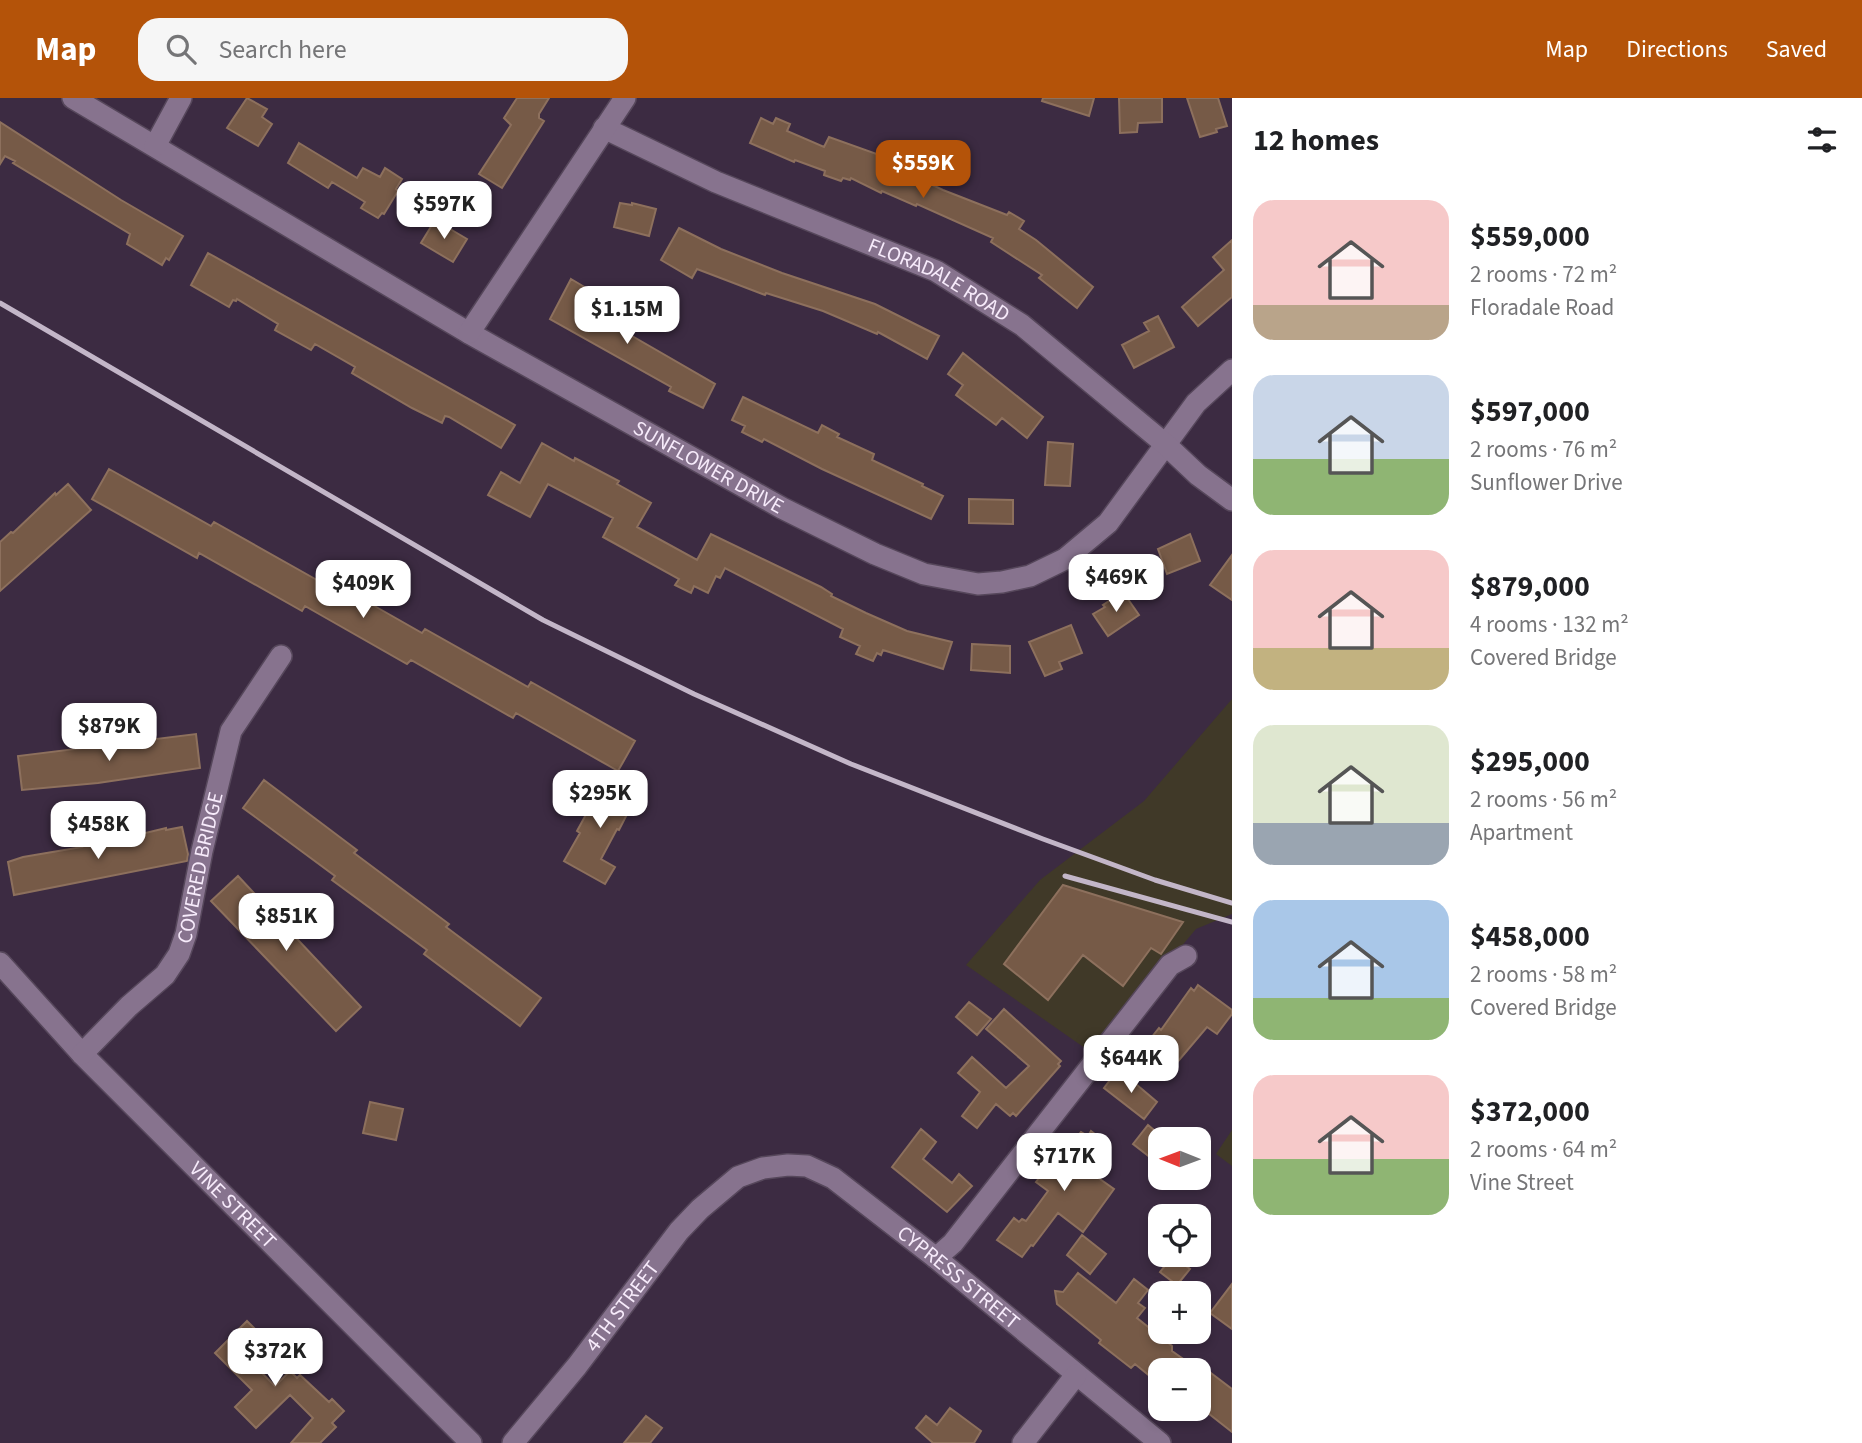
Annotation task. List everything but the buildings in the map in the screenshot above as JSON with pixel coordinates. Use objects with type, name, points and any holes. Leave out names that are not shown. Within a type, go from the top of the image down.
[{"type":"street","name":"SUNFLOWER DRIVE","points":[[73,98],[350,264],[782,508],[924,574],[978,584],[1002,582],[1030,576],[1065,559],[1108,523],[1164,443],[1196,403],[1232,370]]},
{"type":"street","points":[[155,146],[181,98]]},
{"type":"street","points":[[470,333],[625,98]]},
{"type":"street","name":"FLORADALE ROAD","points":[[604,128],[716,182],[936,271],[1022,325],[1164,443],[1198,475],[1232,500]]},
{"type":"street","name":"COVERED BRIDGE","points":[[82,1054],[165,975],[179,954],[186,934],[202,851],[231,731],[281,656]]},
{"type":"street","points":[[936,1258],[953,1242],[1171,965],[1186,956]]},
{"type":"street","name":"VINE STREET","points":[[0,963],[82,1054],[471,1443]]},
{"type":"street","name":"CYPRESS STREET","points":[[738,1177],[762,1168],[788,1165],[807,1166],[833,1178],[936,1258],[1160,1443]]},
{"type":"street","name":"4TH STREET","points":[[513,1443],[577,1366],[679,1231],[738,1177]]},
{"type":"street","points":[[1023,1443],[1076,1375]]},
{"type":"shaded area","points":[[1232,699],[1232,914],[1196,929],[1092,1053],[966,965],[1040,880],[1144,801]]},
{"type":"shaded area","points":[[1232,1130],[1232,1166],[1216,1154]]},
{"type":"railway","points":[[0,303],[543,620],[694,694],[851,764],[1043,839],[1155,880],[1232,903]]},
{"type":"railway","points":[[1065,876],[1232,922]]}]
